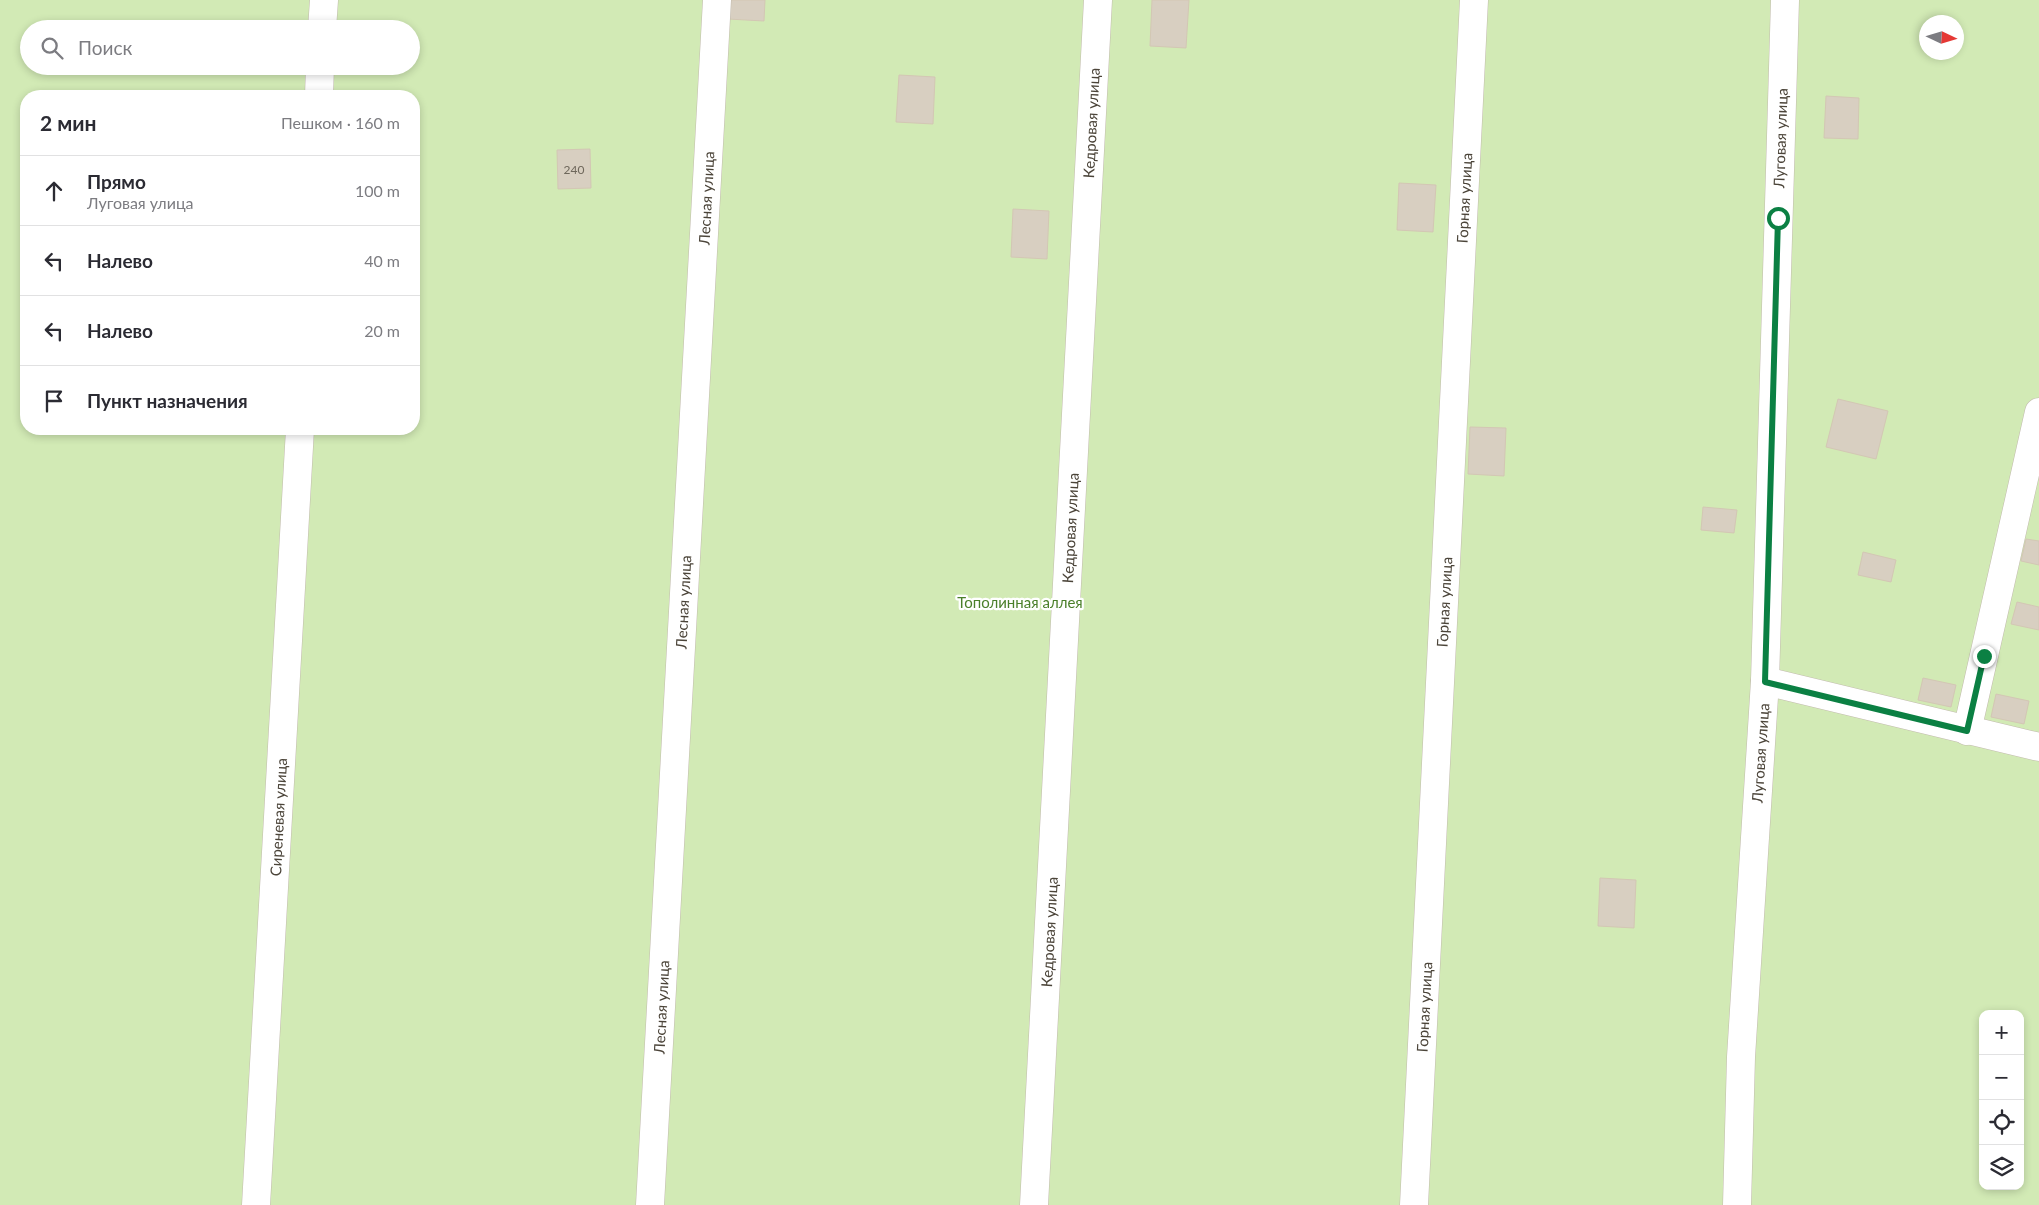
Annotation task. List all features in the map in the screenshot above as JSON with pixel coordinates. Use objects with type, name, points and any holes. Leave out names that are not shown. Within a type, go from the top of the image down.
[{"type":"street","points":[[323,20],[324,0]]},
{"type":"street","name":"Лесная улица","points":[[650,1205],[717,0]]},
{"type":"street","name":"Кедровая улица","points":[[1034,1205],[1098,0]]},
{"type":"street","name":"Горная улица","points":[[1414,1205],[1474,0]]},
{"type":"street","name":"Луговая улица","points":[[1737,1205],[1740,1057],[1765,682],[1785,0]]},
{"type":"street","points":[[319,90],[320,75]]},
{"type":"street","points":[[1967,731],[2039,412]]},
{"type":"street","name":"Сиреневая улица","points":[[256,1205],[300,435]]},
{"type":"street","points":[[1765,682],[2039,747]]},
{"type":"green space","name":"Тополинная аллея","points":[[0,0],[2039,0],[2039,1205],[0,1205]]},
{"type":"building","points":[[729,0],[765,0],[764,21],[728,19]]},
{"type":"building","points":[[1152,0],[1189,0],[1186,48],[1150,46]]},
{"type":"building","points":[[899,75],[935,77],[933,124],[896,122]]},
{"type":"building","points":[[1826,96],[1859,98],[1858,139],[1824,138]]},
{"type":"building","points":[[590,149],[591,188],[558,189],[557,150]]},
{"type":"building","points":[[1399,183],[1436,185],[1433,232],[1397,230]]},
{"type":"building","points":[[1013,209],[1049,211],[1047,259],[1011,257]]},
{"type":"building","points":[[1838,399],[1888,411],[1876,459],[1826,447]]},
{"type":"building","points":[[1470,427],[1506,428],[1504,476],[1468,474]]},
{"type":"building","points":[[1703,507],[1737,510],[1734,533],[1701,530]]},
{"type":"building","points":[[2026,539],[2039,541],[2039,565],[2021,561]]},
{"type":"building","points":[[1863,552],[1896,560],[1891,582],[1858,575]]},
{"type":"building","points":[[2017,602],[2039,607],[2039,630],[2011,624]]},
{"type":"building","points":[[1923,678],[1956,685],[1951,707],[1918,700]]},
{"type":"building","points":[[1996,694],[2029,701],[2024,724],[1991,717]]},
{"type":"building","points":[[1600,878],[1636,880],[1634,928],[1598,926]]},
{"type":"route","points":[[1778,218],[1765,682],[1967,731],[1984,656]]}]
